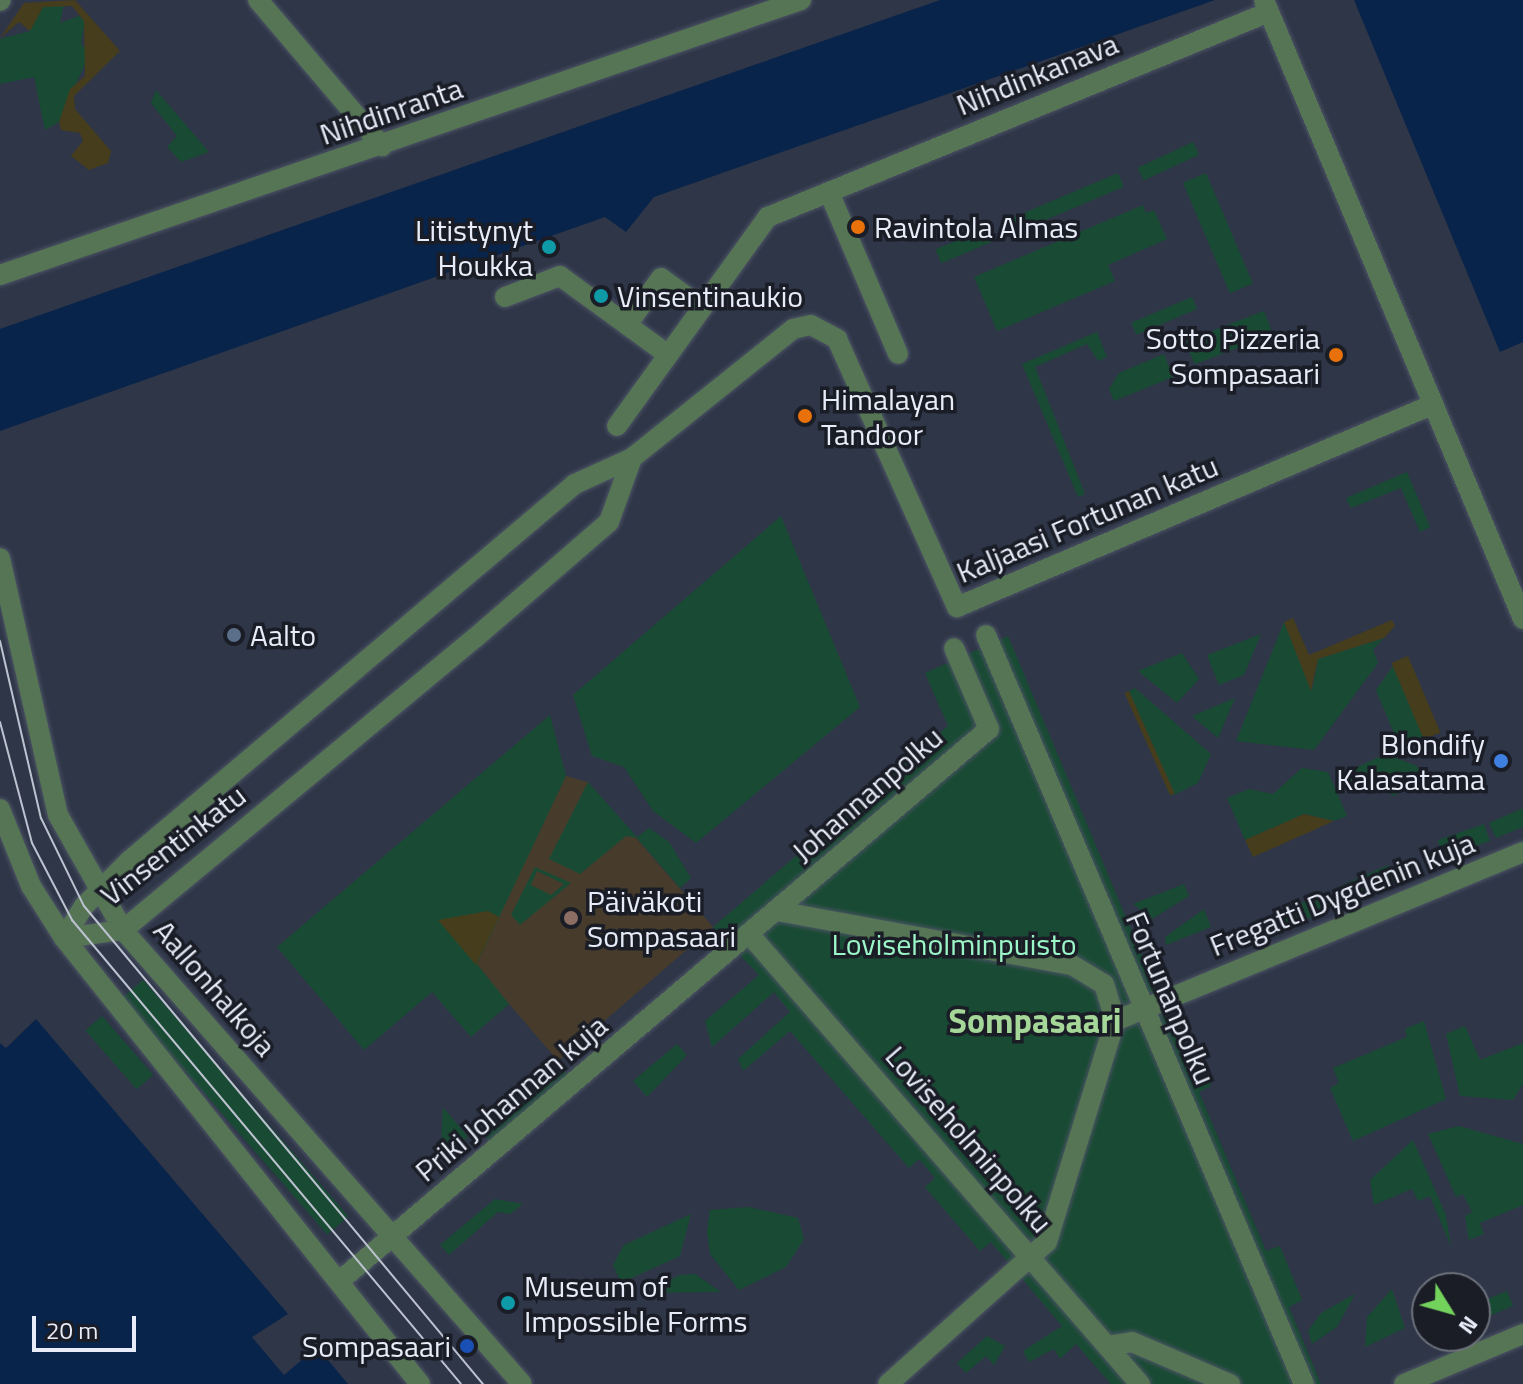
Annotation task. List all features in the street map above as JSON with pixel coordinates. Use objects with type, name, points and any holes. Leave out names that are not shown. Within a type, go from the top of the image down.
[{"type":"street","points":[[258,0],[382,146]]},
{"type":"street","name":"Nihdinranta","points":[[0,275],[801,0]]},
{"type":"street","points":[[1266,6],[1523,619]]},
{"type":"street","name":"Nihdinkanava","points":[[617,426],[768,217],[1266,6]]},
{"type":"street","points":[[829,192],[898,354]]},
{"type":"street","points":[[627,325],[657,275],[701,307]]},
{"type":"street","points":[[505,297],[560,276],[667,354]]},
{"type":"street","name":"Vinsentinkatu","points":[[64,938],[99,889],[575,484],[632,458],[793,329],[826,329],[854,371]]},
{"type":"street","name":"Kaljaasi Fortunan katu","points":[[854,371],[957,607],[1434,404]]},
{"type":"street","name":"Vinsentinkatu","points":[[64,938],[123,930],[609,522],[632,458]]},
{"type":"street","name":"Aallonhalkoja","points":[[0,558],[45,773],[99,889],[123,930],[396,1234],[522,1384]]},
{"type":"street","name":"Fortunanpolku","points":[[986,635],[1304,1384]]},
{"type":"street","name":"Johannanpolku","points":[[718,962],[989,729],[954,648]]},
{"type":"street","points":[[0,809],[31,886],[64,938],[342,1279],[420,1384]]},
{"type":"street","name":"Fregatti Dygdenin kuja","points":[[1115,1021],[1523,852]]},
{"type":"street","points":[[777,911],[1072,965],[1104,984],[1115,1021],[1047,1242],[1032,1259],[888,1384]]},
{"type":"street","name":"Loviseholminpolku","points":[[750,935],[1140,1384]]},
{"type":"street","name":"Priki Johannan kuja","points":[[342,1279],[718,962]]},
{"type":"street","points":[[1404,1384],[1523,1334]]},
{"type":"street","points":[[1108,1346],[1132,1342],[1230,1384]]},
{"type":"shaded area","name":"Päiväkoti Sompasaari","points":[[566,776],[588,782],[713,927],[558,1061],[420,900]]},
{"type":"green space","points":[[64,4],[60,23],[79,16],[85,21],[81,43],[89,55],[59,122],[45,130],[34,77],[0,84],[0,39],[30,31],[43,7]]},
{"type":"green space","points":[[156,90],[209,152],[181,162],[167,147],[177,136],[151,103]]},
{"type":"green space","points":[[1193,142],[1199,155],[1144,180],[1138,168]]},
{"type":"green space","points":[[1118,173],[1124,187],[1013,234],[1008,220]]},
{"type":"green space","points":[[1206,173],[1253,283],[1230,293],[1183,183]]},
{"type":"green space","points":[[1143,205],[1146,213],[1154,210],[1167,239],[1108,265],[1115,281],[997,331],[974,277]]},
{"type":"green space","points":[[986,228],[992,242],[941,263],[935,249]]},
{"type":"green space","points":[[1192,297],[1197,309],[1136,335],[1131,323]]},
{"type":"green space","points":[[1264,311],[1273,334],[1195,364],[1186,341]]},
{"type":"green space","points":[[1097,332],[1107,357],[1098,361],[1087,344],[1035,367],[1085,494],[1078,497],[1022,364]]},
{"type":"green space","points":[[1164,354],[1173,377],[1114,401],[1109,389],[1119,373]]},
{"type":"green space","points":[[1407,472],[1430,527],[1420,532],[1401,488],[1351,508],[1346,498]]},
{"type":"green space","points":[[781,516],[860,707],[696,843],[653,811],[624,767],[592,756],[573,695]]},
{"type":"green space","points":[[1284,622],[1312,691],[1318,659],[1384,638],[1373,650],[1378,663],[1314,750],[1236,741]]},
{"type":"green space","points":[[1261,634],[1244,675],[1219,685],[1207,655]]},
{"type":"green space","name":"Loviseholminpuisto","points":[[1008,636],[1182,1051],[1195,1046],[1211,1086],[1199,1092],[1266,1251],[1280,1246],[1302,1300],[1289,1307],[1321,1384],[1111,1384],[1076,1344],[1060,1359],[1054,1349],[1029,1362],[1023,1351],[1062,1326],[991,1242],[980,1251],[925,1187],[935,1178],[919,1159],[909,1168],[790,1031],[743,1071],[738,1059],[790,1012],[774,992],[712,1047],[705,1021],[759,975],[713,927],[948,726],[925,673]]},
{"type":"green space","points":[[1182,653],[1199,679],[1177,703],[1138,671]]},
{"type":"green space","points":[[1393,666],[1425,740],[1414,745],[1396,738],[1376,690]]},
{"type":"green space","points":[[1135,688],[1211,754],[1198,783],[1174,795],[1129,691]]},
{"type":"green space","points":[[1235,698],[1218,738],[1192,716]]},
{"type":"green space","points":[[550,715],[566,776],[477,964],[509,1004],[471,1037],[432,992],[364,1050],[277,947]]},
{"type":"green space","points":[[1386,754],[1417,766],[1421,775],[1410,781],[1413,788],[1392,796],[1383,777],[1353,790],[1346,772]]},
{"type":"green space","points":[[1302,768],[1328,772],[1347,816],[1334,821],[1304,814],[1245,840],[1227,798],[1249,789],[1273,794]]},
{"type":"green space","points":[[588,782],[637,837],[649,828],[669,842],[691,878],[680,888],[637,838],[626,836],[580,874],[549,859]]},
{"type":"green space","points":[[1523,808],[1523,827],[1496,838],[1489,823]]},
{"type":"green space","points":[[1484,824],[1490,841],[1444,857],[1438,840]]},
{"type":"green space","points":[[1388,865],[1395,881],[1345,903],[1338,887]]},
{"type":"green space","points":[[535,867],[571,883],[520,925],[511,915]],"holes":[[[537,871],[564,884],[551,895],[531,885]]]},
{"type":"green space","points":[[1184,884],[1189,896],[1152,919],[1133,904]]},
{"type":"green space","points":[[1325,892],[1332,907],[1281,931],[1274,916]]},
{"type":"green space","points":[[1204,909],[1211,927],[1166,945],[1165,937]]},
{"type":"green space","points":[[143,980],[348,1216],[327,1235],[122,998]]},
{"type":"green space","points":[[102,1016],[153,1075],[137,1089],[85,1030]]},
{"type":"green space","points":[[1424,1021],[1446,1099],[1353,1141],[1330,1088],[1339,1083],[1333,1068],[1407,1037],[1405,1029]]},
{"type":"green space","points":[[1465,1026],[1480,1060],[1523,1043],[1523,1084],[1513,1100],[1460,1096],[1446,1034]]},
{"type":"green space","points":[[677,1044],[687,1055],[647,1097],[633,1081]]},
{"type":"green space","points":[[563,1069],[568,1075],[489,1141],[484,1135]]},
{"type":"green space","points":[[443,1107],[468,1137],[440,1160]]},
{"type":"green space","points":[[1459,1126],[1523,1144],[1523,1205],[1480,1223],[1484,1234],[1469,1240],[1465,1216],[1472,1212],[1463,1194],[1456,1197],[1428,1134]]},
{"type":"green space","points":[[1413,1140],[1446,1215],[1451,1247],[1430,1196],[1418,1201],[1412,1189],[1374,1205],[1370,1180]]},
{"type":"green space","points":[[495,1199],[523,1204],[510,1214],[498,1212],[449,1255],[440,1245]]},
{"type":"green space","points":[[748,1207],[798,1218],[804,1239],[786,1267],[739,1290],[710,1254],[707,1231],[710,1210]]},
{"type":"green space","points":[[691,1214],[680,1256],[621,1283],[613,1265],[624,1245]]},
{"type":"green space","points":[[695,1274],[721,1292],[644,1293],[680,1275]]},
{"type":"green space","points":[[1392,1289],[1405,1328],[1365,1347],[1367,1317]]},
{"type":"green space","points":[[1507,1291],[1513,1306],[1491,1315],[1491,1298]]},
{"type":"green space","points":[[1355,1294],[1337,1327],[1312,1344],[1308,1331],[1321,1313]]},
{"type":"green space","points":[[987,1336],[1005,1346],[994,1365],[986,1356],[966,1373],[957,1363]]},
{"type":"sand","points":[[75,0],[120,51],[74,96],[75,109],[111,151],[108,163],[89,170],[71,156],[83,141],[80,133],[61,130],[59,122],[70,89],[85,76],[84,21],[72,6],[43,7],[30,31],[19,22],[0,38],[24,3]]},
{"type":"sand","points":[[1293,618],[1309,655],[1392,620],[1395,626],[1384,638],[1318,659],[1311,691],[1284,622]]},
{"type":"sand","points":[[1408,656],[1440,732],[1424,739],[1391,663]]},
{"type":"sand","points":[[1129,691],[1175,793],[1170,795],[1124,693]]},
{"type":"sand","points":[[1304,814],[1334,821],[1253,857],[1245,840]]},
{"type":"sand","points":[[488,911],[499,917],[476,965],[438,920]]},
{"type":"water","points":[[940,0],[1215,0],[654,197],[626,232],[605,217],[0,431],[0,329]]},
{"type":"water","points":[[1354,0],[1523,0],[1523,342],[1500,352]]},
{"type":"water","points":[[36,1019],[288,1314],[252,1337],[284,1375],[317,1347],[348,1384],[0,1384],[0,1043],[6,1048]]},
{"type":"tram line","points":[[0,641],[41,818],[84,906],[483,1384]]},
{"type":"tram line","points":[[0,722],[32,843],[72,920],[461,1384]]},
{"type":"place","name":"Ravintola Almas","points":[[858,227]]},
{"type":"place","name":"Litistynyt Houkka","points":[[549,247]]},
{"type":"place","name":"Vinsentinaukio","points":[[601,296]]},
{"type":"place","name":"Sotto Pizzeria Sompasaari","points":[[1336,355]]},
{"type":"place","name":"Himalayan Tandoor","points":[[805,416]]},
{"type":"place","name":"Aalto","points":[[234,635]]},
{"type":"place","name":"Blondify Kalasatama","points":[[1501,761]]},
{"type":"place","name":"Päiväkoti Sompasaari","points":[[571,918]]},
{"type":"place","name":"Museum of Impossible Forms","points":[[508,1303]]},
{"type":"place","name":"Sompasaari","points":[[467,1346]]},
{"type":"district","name":"Sompasaari","points":[[1035,1021]]}]
